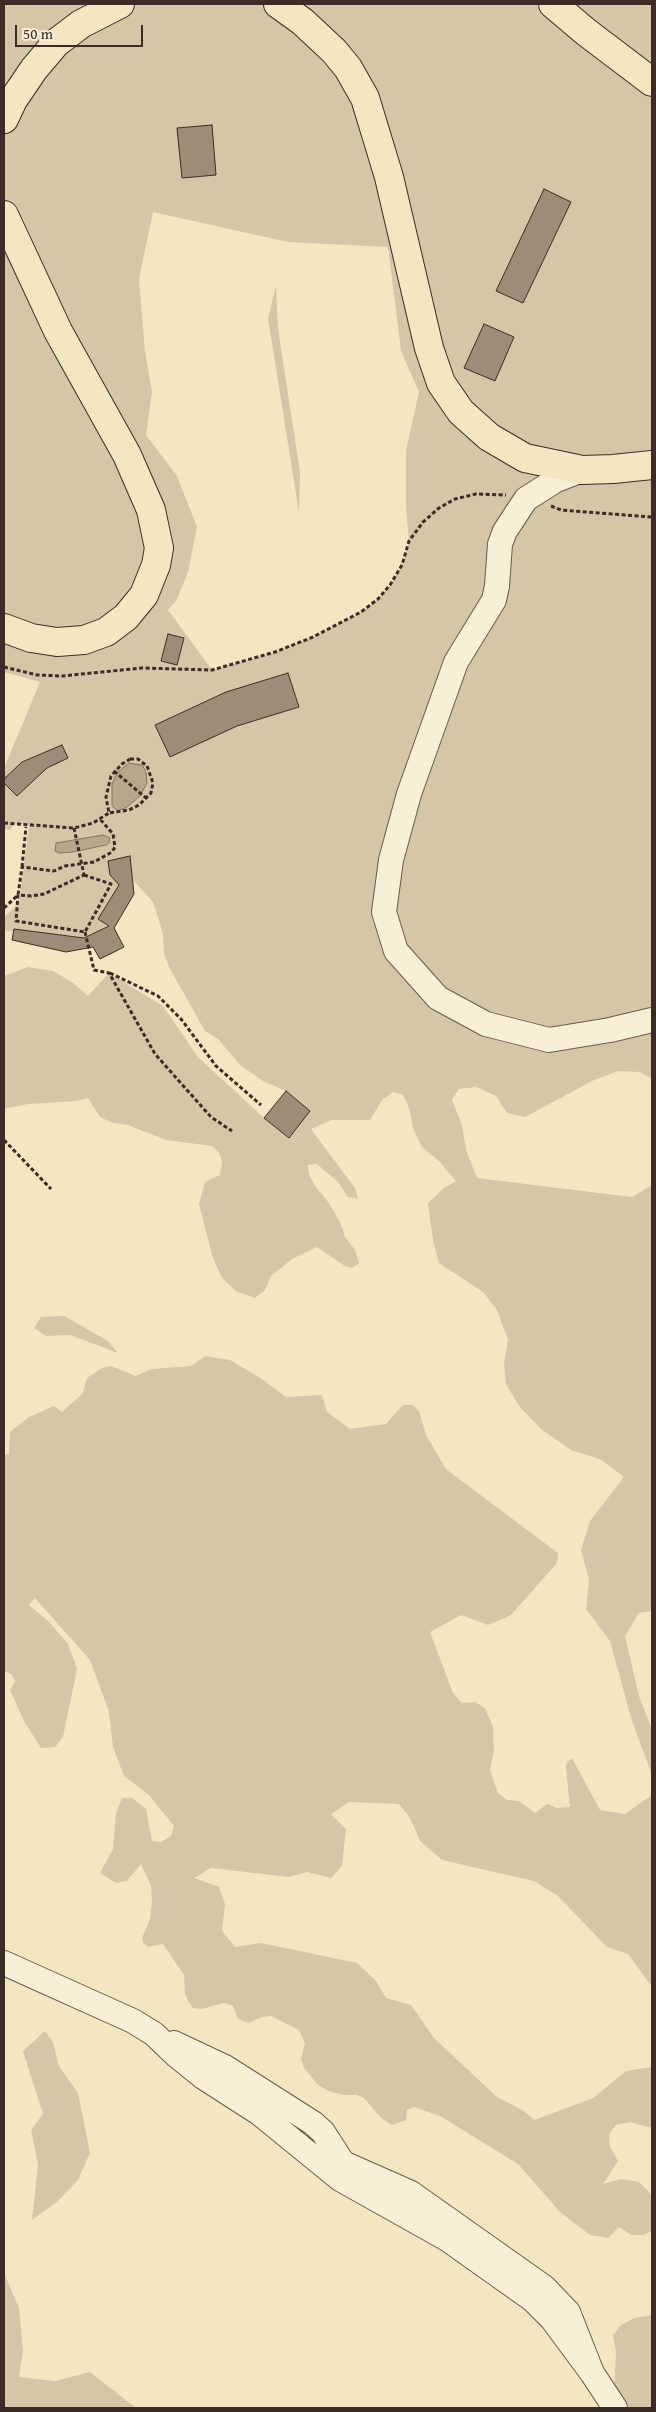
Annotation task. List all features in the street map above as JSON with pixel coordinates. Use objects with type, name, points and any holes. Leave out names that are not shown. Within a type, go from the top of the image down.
[{"type":"main road","points":[[4,119],[13,100],[34,69],[56,44],[81,24],[120,4]]},
{"type":"main road","points":[[278,4],[303,22],[334,51],[348,68],[365,98],[390,185],[426,338],[441,383],[451,399],[474,425],[508,449],[525,458],[582,470],[652,465]]},
{"type":"main road","points":[[553,4],[586,32],[652,82]]},
{"type":"main road","points":[[4,215],[58,331],[127,455],[151,510],[158,548],[156,565],[144,595],[126,617],[106,632],[84,640],[57,642],[32,638],[4,628]]},
{"type":"street","points":[[582,470],[556,480],[526,499],[510,521],[500,544],[494,600],[456,662],[423,754],[391,860],[384,912],[396,951],[438,998],[486,1024],[549,1040],[610,1030],[652,1020]]},
{"type":"street","points":[[4,1962],[133,2021],[154,2034],[225,2067],[313,2123],[323,2132],[343,2163],[411,2192],[544,2287],[568,2312],[592,2373],[615,2408]]},
{"type":"path","points":[[4,667],[37,676],[62,676],[142,668],[212,670],[258,658],[313,637],[361,612],[378,599],[390,585],[402,565],[409,541],[423,522],[439,508],[455,499],[476,494],[504,494],[561,510],[652,517]]},
{"type":"path","points":[[4,823],[26,827],[74,828],[100,820],[109,814],[129,810],[146,798],[153,783],[150,772],[143,762],[138,759],[130,759],[114,772],[108,782],[106,796],[109,814]]},
{"type":"path","points":[[114,772],[146,798]]},
{"type":"path","points":[[22,867],[54,871],[65,866],[81,865],[101,859],[112,852],[115,847],[113,834],[100,820]]},
{"type":"path","points":[[26,827],[16,921],[85,932]]},
{"type":"path","points":[[74,828],[84,875]]},
{"type":"path","points":[[4,908],[18,895],[44,894],[84,875],[111,884],[85,932],[94,970],[109,973],[158,996],[180,1019],[216,1066],[261,1105]]},
{"type":"path","points":[[109,973],[155,1054],[211,1117],[232,1130]]},
{"type":"path","points":[[4,1140],[50,1189]]},
{"type":"shaded area","points":[[4,4],[652,4],[652,1079],[640,1072],[618,1071],[592,1081],[525,1117],[507,1113],[496,1096],[476,1087],[459,1089],[452,1100],[462,1125],[466,1150],[477,1178],[632,1197],[652,1185],[652,1611],[639,1613],[625,1636],[639,1696],[652,1730],[652,1775],[632,1721],[610,1641],[586,1609],[589,1580],[581,1550],[590,1521],[624,1477],[600,1459],[571,1450],[541,1429],[519,1406],[506,1384],[504,1363],[508,1340],[497,1310],[483,1292],[439,1263],[433,1240],[428,1203],[444,1188],[456,1181],[440,1162],[422,1147],[413,1128],[409,1108],[403,1095],[393,1092],[382,1100],[370,1120],[332,1120],[311,1129],[355,1188],[358,1199],[348,1197],[338,1182],[317,1164],[308,1165],[309,1174],[315,1186],[329,1203],[341,1224],[345,1237],[355,1250],[359,1263],[352,1268],[345,1266],[317,1247],[292,1259],[271,1276],[265,1290],[255,1298],[237,1292],[222,1278],[212,1255],[199,1204],[205,1182],[220,1175],[222,1162],[220,1154],[212,1146],[166,1140],[128,1125],[113,1123],[100,1117],[88,1098],[77,1101],[28,1104],[4,1109],[4,976],[28,967],[53,971],[72,982],[88,996],[109,973],[163,1006],[198,1057],[264,1118],[289,1138],[310,1111],[286,1091],[263,1081],[240,1065],[218,1039],[205,1031],[170,969],[164,954],[163,934],[153,902],[133,880],[130,857],[110,875],[119,885],[98,919],[109,926],[86,938],[4,930],[4,917],[19,903],[29,825],[13,823],[11,830],[4,829],[4,783],[17,796],[37,778],[40,756],[22,762],[4,779],[4,768],[40,682],[4,672]],"holes":[[[153,212],[288,242],[388,247],[401,351],[419,392],[406,450],[406,509],[409,541],[402,565],[390,585],[378,599],[361,612],[313,637],[275,652],[212,670],[168,610],[177,599],[188,572],[197,527],[177,476],[146,435],[152,392],[145,352],[139,279]],[[288,673],[299,707],[237,726],[170,757],[156,724],[226,692]]]},
{"type":"shaded area","points":[[276,286],[278,329],[300,472],[299,513],[268,318]]},
{"type":"shaded area","points":[[129,763],[142,765],[146,772],[147,783],[140,796],[127,807],[118,811],[112,806],[112,784],[117,773]]},
{"type":"shaded area","points":[[103,835],[110,838],[109,843],[106,845],[73,852],[59,853],[55,851],[56,843]]},
{"type":"shaded area","points":[[64,1316],[108,1341],[118,1353],[70,1335],[46,1336],[34,1328],[41,1317]]},
{"type":"shaded area","points":[[205,1356],[230,1360],[262,1379],[286,1397],[322,1395],[327,1412],[350,1429],[386,1424],[403,1405],[413,1405],[419,1411],[426,1435],[446,1469],[558,1553],[557,1563],[511,1615],[488,1625],[461,1615],[430,1632],[453,1693],[462,1703],[475,1702],[485,1708],[493,1727],[494,1751],[490,1770],[498,1793],[507,1800],[519,1801],[535,1813],[547,1804],[557,1808],[570,1807],[566,1768],[567,1762],[572,1758],[600,1810],[625,1814],[652,1795],[652,1987],[628,1954],[607,1947],[558,1896],[534,1881],[442,1860],[420,1841],[410,1818],[399,1804],[349,1802],[331,1814],[346,1829],[342,1866],[331,1878],[307,1872],[289,1877],[211,1868],[194,1878],[219,1887],[225,1904],[222,1931],[235,1947],[261,1943],[357,1963],[376,1981],[386,1998],[411,2005],[434,2038],[497,2097],[524,2111],[534,2120],[593,2098],[626,2071],[652,2067],[652,2128],[630,2122],[616,2125],[609,2134],[610,2147],[618,2161],[603,2184],[621,2179],[639,2182],[652,2195],[652,2231],[643,2235],[631,2235],[619,2227],[608,2238],[590,2235],[560,2212],[518,2164],[440,2116],[414,2107],[407,2110],[406,2120],[392,2125],[382,2119],[364,2098],[357,2095],[331,2092],[318,2085],[304,2068],[301,2059],[305,2043],[299,2030],[271,2016],[262,2017],[248,2023],[238,2019],[233,2006],[224,2003],[202,2009],[193,2008],[185,1993],[184,1975],[163,1944],[148,1947],[143,1943],[142,1938],[150,1919],[152,1902],[151,1886],[141,1864],[127,1881],[116,1883],[100,1873],[113,1849],[116,1813],[122,1798],[132,1798],[146,1809],[152,1841],[161,1842],[171,1836],[174,1826],[149,1795],[124,1776],[113,1747],[109,1712],[90,1660],[35,1598],[29,1605],[49,1622],[68,1644],[77,1669],[63,1737],[55,1747],[41,1748],[24,1721],[10,1690],[15,1681],[11,1674],[4,1671],[4,1455],[9,1454],[10,1432],[29,1417],[54,1406],[62,1412],[83,1393],[87,1378],[102,1368],[111,1366],[136,1376],[152,1369],[191,1366]]},
{"type":"shaded area","points":[[45,2031],[53,2042],[59,2066],[78,2093],[90,2153],[78,2180],[57,2202],[32,2220],[38,2165],[31,2130],[43,2114],[23,2051]]},
{"type":"shaded area","points":[[4,2273],[19,2308],[23,2351],[19,2377],[55,2381],[90,2372],[136,2408],[4,2408]]},
{"type":"shaded area","points":[[652,2315],[652,2408],[615,2408],[613,2405],[616,2352],[613,2335],[621,2325],[634,2318]]},
{"type":"building","points":[[212,125],[216,175],[182,178],[177,128]]},
{"type":"building","points":[[544,189],[571,202],[523,303],[496,291]]},
{"type":"building","points":[[484,324],[514,337],[495,381],[464,368]]},
{"type":"building","points":[[168,634],[184,638],[177,665],[161,661]]},
{"type":"building","points":[[288,673],[299,707],[237,726],[170,757],[155,725],[226,692]]},
{"type":"building","points":[[62,745],[68,758],[47,768],[17,796],[4,783],[4,779],[22,762]]},
{"type":"building","points":[[130,856],[134,894],[114,928],[124,947],[100,959],[93,947],[66,952],[12,940],[14,929],[84,938],[109,926],[98,919],[119,885],[110,875],[108,861]]},
{"type":"building","points":[[286,1091],[310,1111],[289,1138],[264,1118]]}]
